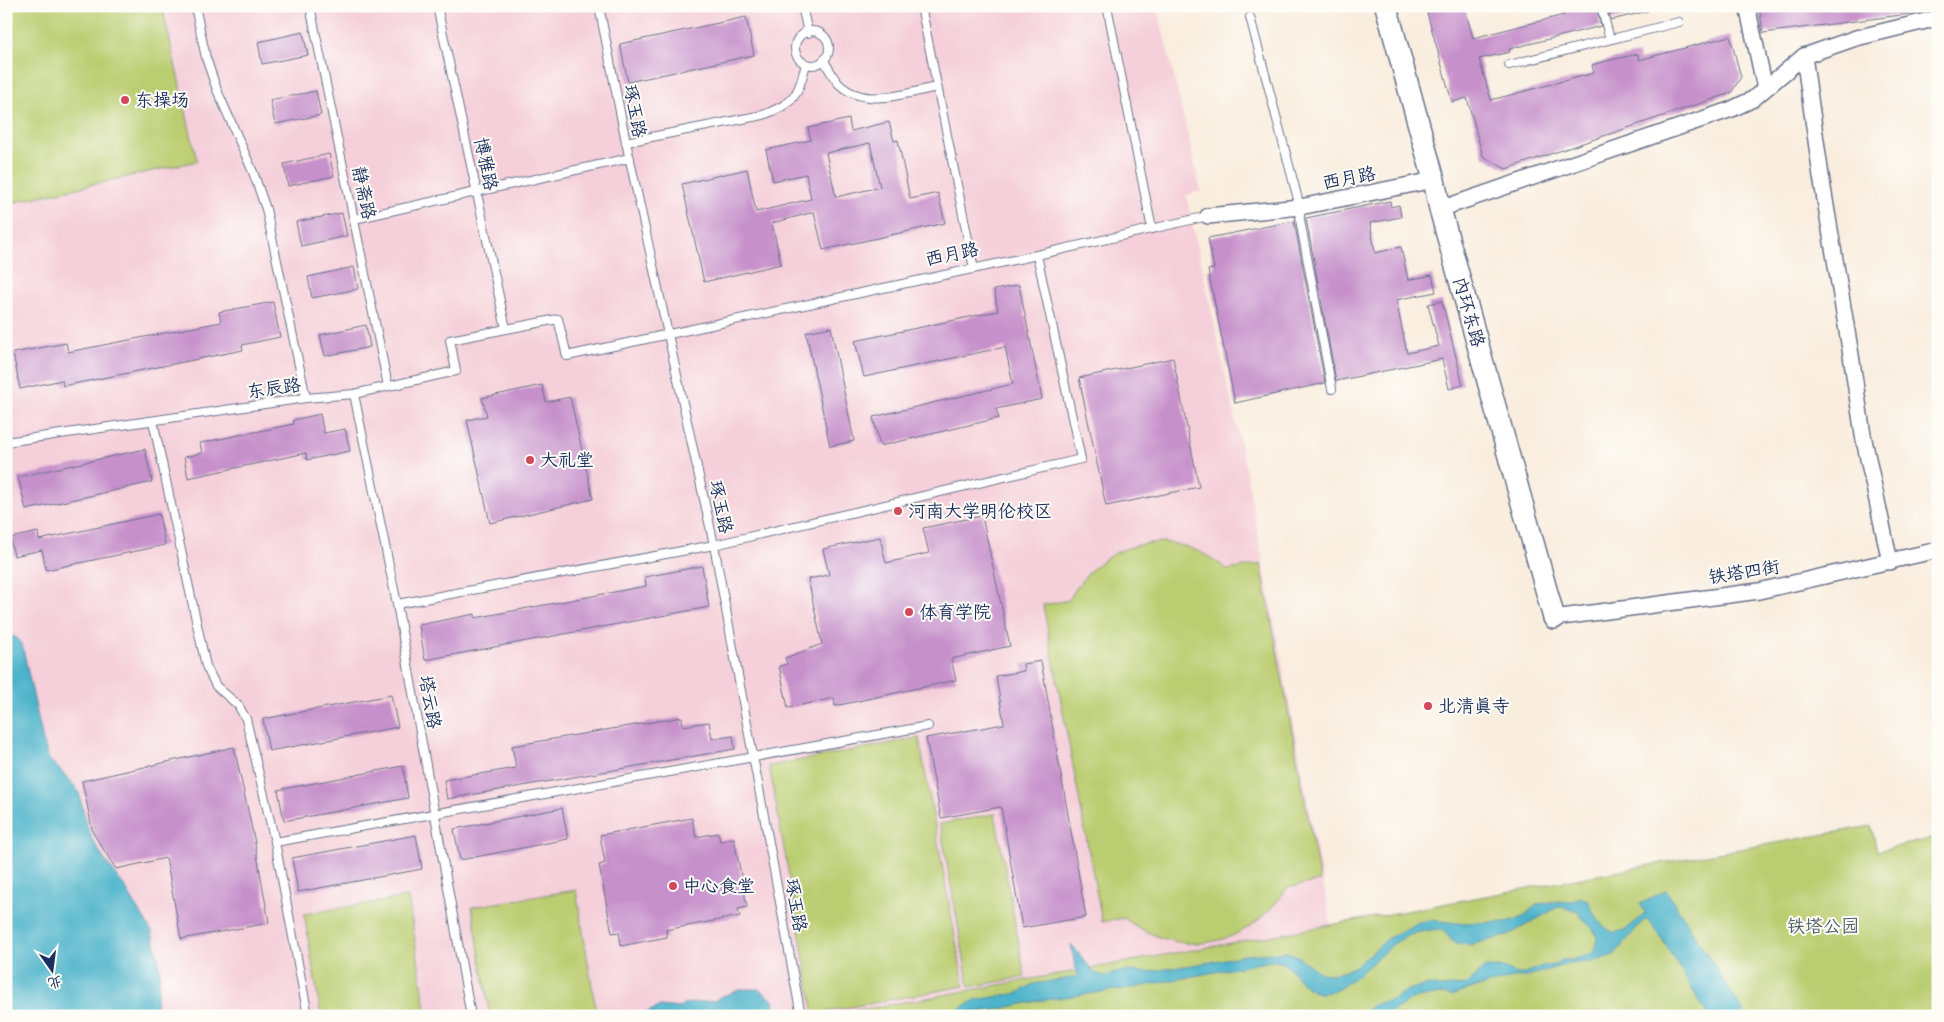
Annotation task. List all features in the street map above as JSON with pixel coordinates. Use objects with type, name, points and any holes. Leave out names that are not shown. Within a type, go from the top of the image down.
[{"type":"street","name":"内环东路","points":[[1386,6],[1434,180],[1440,209],[1554,618]]},
{"type":"street","points":[[1747,6],[1765,88]]},
{"type":"street","points":[[1440,209],[1732,109],[1753,99],[1804,56],[1856,38],[1938,18]]},
{"type":"street","points":[[1804,56],[1821,176],[1863,435],[1890,562]]},
{"type":"street","name":"西月路","points":[[1208,216],[1300,207],[1434,180]]},
{"type":"street","name":"铁塔四街","points":[[1554,618],[1759,591],[1938,550]]},
{"type":"lane","points":[[195,6],[206,58],[217,90],[253,172],[266,209],[306,398]]},
{"type":"lane","name":"静斋路","points":[[310,6],[388,386]]},
{"type":"lane","name":"博雅路","points":[[436,6],[506,329]]},
{"type":"lane","name":"琢玉路","points":[[599,6],[626,142],[714,545],[801,1016]]},
{"type":"lane","points":[[802,6],[808,32]]},
{"type":"lane","points":[[921,6],[974,269]]},
{"type":"lane","points":[[1107,6],[1152,229]]},
{"type":"lane","points":[[1601,6],[1610,40]]},
{"type":"lane","points":[[1250,17],[1300,207],[1300,220],[1332,388]]},
{"type":"lane","points":[[1509,66],[1679,22]]},
{"type":"lane","points":[[808,32],[816,32],[826,38],[829,50],[824,61],[812,65],[806,64],[797,56],[796,46],[800,37],[808,32]]},
{"type":"lane","points":[[824,61],[839,83],[853,94],[870,98],[892,96],[937,87]]},
{"type":"lane","points":[[626,142],[763,114],[783,107],[793,99],[799,90],[806,64]]},
{"type":"lane","points":[[354,219],[630,158]]},
{"type":"lane","name":"西月路","points":[[506,329],[558,319],[567,356],[974,269],[1208,216]]},
{"type":"lane","points":[[397,604],[714,545],[1081,459],[1037,255]]},
{"type":"lane","name":"东辰路","points":[[6,442],[306,398],[354,394],[456,371],[450,340],[506,329]]},
{"type":"lane","name":"塔云路","points":[[354,394],[397,604],[471,1016]]},
{"type":"lane","points":[[153,421],[206,666],[216,686],[238,705],[246,719],[275,842],[308,1016]]},
{"type":"lane","points":[[275,842],[928,726]]},
{"type":"shaded area","name":"河南大学明伦校区","points":[[6,6],[1165,6],[1166,8],[1158,10],[1201,191],[1186,195],[1245,465],[1331,925],[827,1016],[155,1016],[160,974],[158,955],[152,932],[125,887],[92,839],[82,806],[70,780],[49,759],[10,635],[6,634]],"holes":[[[542,385],[546,402],[570,397],[593,499],[490,523],[467,420],[487,416],[483,398]]]},
{"type":"green space","name":"东操场","points":[[6,6],[162,6],[197,161],[6,204]]},
{"type":"green space","points":[[1163,542],[1181,545],[1198,551],[1228,570],[1261,564],[1320,881],[1287,888],[1271,908],[1253,924],[1233,935],[1212,942],[1191,943],[1168,940],[1146,932],[1124,918],[1102,922],[1043,605],[1069,600],[1086,575],[1096,565],[1119,551]]},
{"type":"green space","points":[[919,738],[964,986],[814,1014],[769,766]]},
{"type":"green space","points":[[995,814],[1025,977],[969,987],[940,824]]},
{"type":"green space","name":"铁塔公园","points":[[1871,826],[1877,851],[1938,837],[1938,1016],[827,1016],[1667,862]]},
{"type":"green space","points":[[576,890],[597,1016],[490,1016],[472,907]]},
{"type":"green space","points":[[408,897],[427,1016],[321,1016],[304,914]]},
{"type":"water","points":[[6,634],[17,638],[22,644],[44,745],[49,759],[79,792],[92,839],[125,887],[152,932],[158,955],[160,974],[155,1016],[6,1016]]},
{"type":"water","points":[[1666,890],[1746,1016],[1708,1016],[1648,919],[1642,922],[1614,955],[1596,961],[1568,964],[1525,977],[1517,977],[1470,989],[1452,996],[1441,994],[1412,999],[1385,1016],[1366,1016],[1366,1011],[1375,1004],[1395,999],[1407,990],[1429,985],[1440,987],[1466,985],[1485,967],[1504,968],[1516,974],[1525,973],[1542,966],[1556,965],[1561,960],[1572,960],[1593,953],[1597,939],[1593,929],[1576,910],[1558,907],[1507,936],[1469,945],[1453,942],[1442,929],[1412,934],[1395,943],[1359,974],[1339,988],[1329,992],[1320,993],[1314,991],[1304,984],[1287,966],[1271,961],[1138,987],[975,1012],[968,1016],[947,1016],[975,1000],[1018,993],[1033,984],[1077,977],[1071,944],[1095,973],[1105,976],[1124,971],[1147,972],[1244,955],[1288,952],[1299,957],[1320,973],[1332,974],[1345,971],[1357,965],[1390,937],[1419,922],[1431,920],[1458,923],[1506,922],[1523,917],[1537,904],[1558,901],[1570,902],[1580,897],[1588,900],[1598,920],[1615,933],[1627,929],[1646,914],[1640,904]]},
{"type":"water","points":[[742,989],[759,989],[772,999],[780,1016],[641,1016],[660,1006],[679,1008],[683,1004],[714,1001]]},
{"type":"building","points":[[1436,6],[1464,6],[1473,38],[1564,15],[1563,11],[1582,6],[1583,10],[1596,7],[1601,26],[1509,49],[1510,52],[1479,59],[1491,100],[1594,73],[1592,65],[1606,61],[1638,54],[1639,60],[1730,36],[1741,77],[1731,93],[1506,169],[1483,156],[1467,98],[1452,102],[1426,9]]},
{"type":"building","points":[[1607,6],[1648,6],[1648,11],[1611,20]]},
{"type":"building","points":[[1759,6],[1909,6],[1909,14],[1763,33]]},
{"type":"building","points":[[746,17],[754,55],[628,82],[620,44]]},
{"type":"building","points":[[303,32],[308,55],[262,64],[258,42]]},
{"type":"building","points":[[316,91],[321,115],[275,124],[270,100]]},
{"type":"building","points":[[849,119],[851,131],[889,122],[894,141],[898,140],[910,199],[938,193],[945,223],[823,250],[814,212],[772,223],[781,264],[704,282],[682,184],[747,169],[756,212],[811,199],[806,174],[773,181],[766,150],[811,140],[808,128]],"holes":[[[870,143],[880,187],[836,197],[826,153]]]},
{"type":"building","points":[[329,154],[334,176],[288,186],[284,164]]},
{"type":"building","points":[[1390,201],[1391,207],[1399,205],[1401,217],[1370,223],[1375,253],[1401,247],[1408,280],[1432,275],[1436,292],[1396,300],[1407,353],[1439,346],[1428,304],[1442,301],[1463,385],[1449,389],[1442,359],[1336,381],[1306,218]]},
{"type":"building","points":[[342,213],[347,236],[301,246],[296,222]]},
{"type":"building","points":[[1294,221],[1325,383],[1235,403],[1208,270],[1214,269],[1208,238]]},
{"type":"building","points":[[354,267],[358,289],[312,298],[308,277]]},
{"type":"building","points":[[1019,285],[1042,399],[996,409],[999,418],[880,446],[873,417],[1013,384],[1005,347],[864,377],[855,341],[998,311],[994,290]]},
{"type":"building","points":[[273,302],[280,337],[242,345],[243,350],[63,386],[62,380],[20,389],[13,353],[66,343],[68,352],[221,322],[219,312]]},
{"type":"building","points":[[366,325],[370,347],[325,356],[320,335]]},
{"type":"building","points":[[831,327],[854,441],[830,446],[806,332]]},
{"type":"building","points":[[1173,358],[1199,487],[1106,506],[1079,378]]},
{"type":"building","name":"大礼堂","points":[[542,385],[546,402],[570,397],[593,499],[490,523],[467,420],[487,416],[482,398]]},
{"type":"building","points":[[320,414],[324,433],[345,429],[350,451],[307,460],[306,453],[188,478],[184,457],[202,453],[200,443],[294,424],[293,420]]},
{"type":"building","points":[[145,449],[152,482],[26,510],[18,477]]},
{"type":"building","points":[[159,514],[165,545],[46,570],[42,550],[14,556],[10,538],[38,532],[39,540]]},
{"type":"building","name":"体育学院","points":[[982,516],[1010,646],[951,659],[956,680],[835,706],[834,698],[788,708],[779,666],[787,664],[785,658],[822,644],[808,579],[829,575],[823,549],[880,537],[886,563],[929,553],[923,528]]},
{"type":"building","points":[[702,566],[709,607],[425,660],[419,625],[475,614],[475,618],[646,586],[645,577]]},
{"type":"building","points":[[1041,661],[1086,917],[1022,928],[1001,807],[941,818],[926,738],[1004,724],[996,676],[1024,671],[1023,664]]},
{"type":"building","points":[[391,695],[398,727],[269,751],[263,719]]},
{"type":"building","points":[[682,717],[683,726],[709,722],[712,739],[733,736],[735,749],[447,799],[444,780],[516,768],[512,746]]},
{"type":"building","points":[[234,747],[254,838],[269,923],[181,939],[166,858],[116,869],[93,833],[82,781]]},
{"type":"building","points":[[403,766],[408,798],[284,821],[278,790]]},
{"type":"building","points":[[562,808],[568,839],[460,860],[454,829]]},
{"type":"building","name":"中心食堂","points":[[692,818],[696,837],[718,833],[720,841],[734,838],[747,907],[738,909],[740,916],[666,930],[667,937],[621,946],[619,932],[612,933],[599,865],[605,863],[600,835]]},
{"type":"building","points":[[416,835],[422,869],[298,892],[292,858]]},
{"type":"place","name":"东操场","points":[[125,100]]},
{"type":"place","name":"大礼堂","points":[[530,460]]},
{"type":"place","name":"河南大学明伦校区","points":[[898,511]]},
{"type":"place","name":"体育学院","points":[[909,612]]},
{"type":"place","name":"北清真寺","points":[[1428,706]]},
{"type":"place","name":"中心食堂","points":[[673,886]]}]
